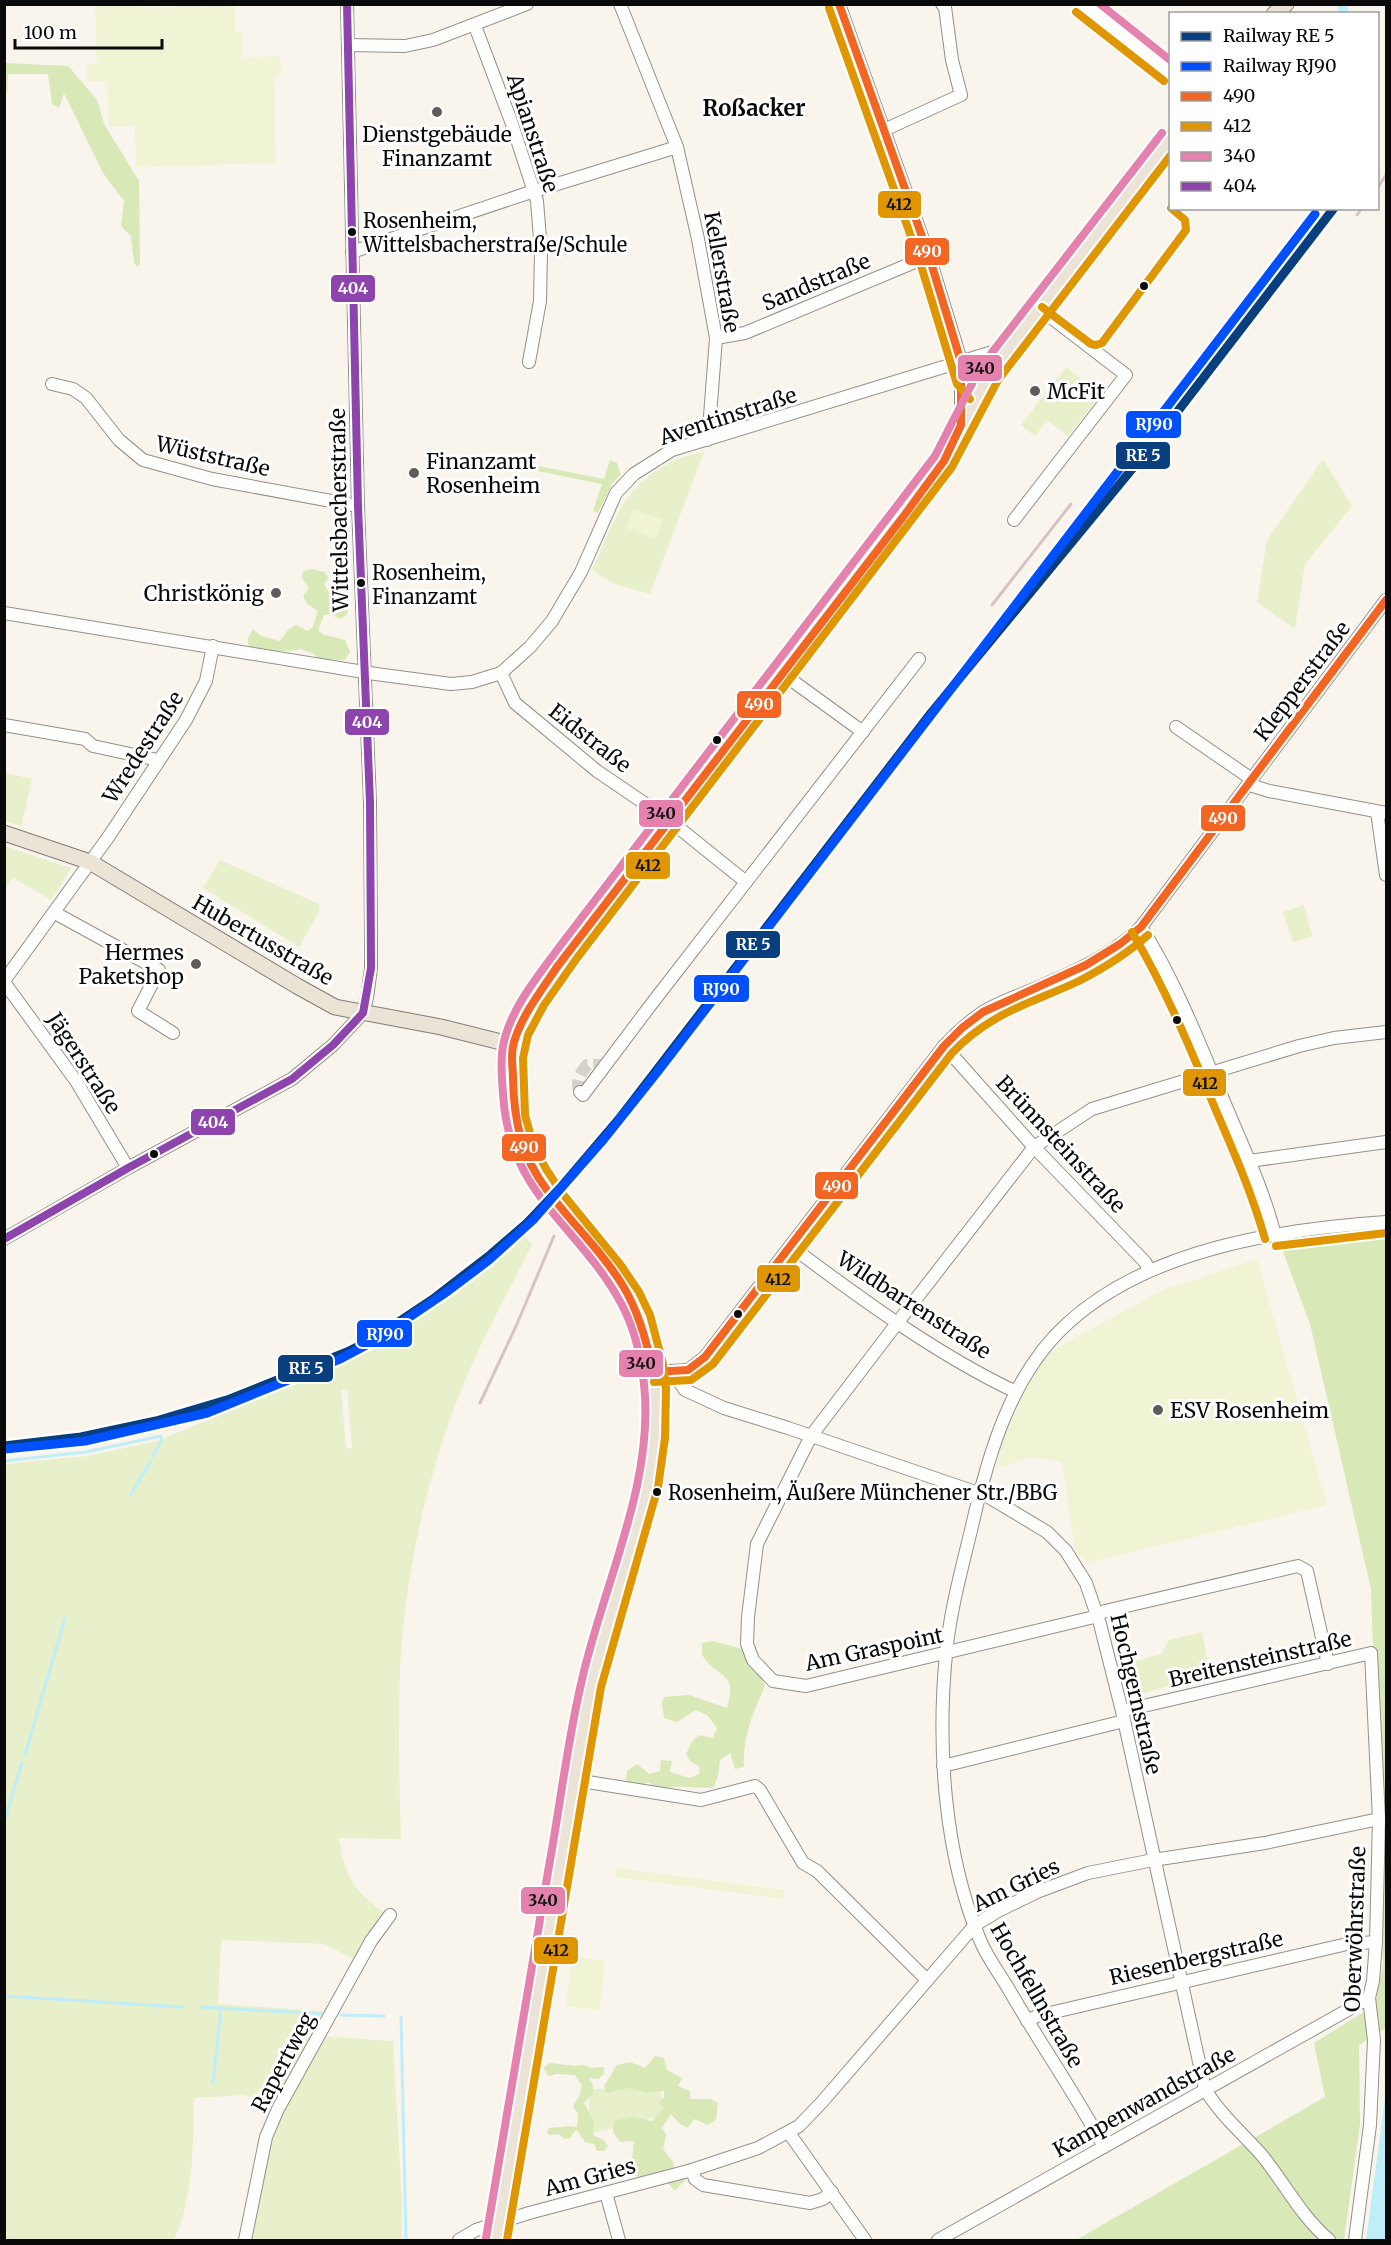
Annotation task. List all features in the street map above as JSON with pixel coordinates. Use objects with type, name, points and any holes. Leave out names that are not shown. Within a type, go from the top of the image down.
[{"type":"main road","points":[[496,2241],[591,1685],[648,1484],[656,1429],[653,1372],[644,1332],[631,1300],[617,1276],[540,1183],[523,1151],[514,1122],[513,1045],[523,1022],[543,989],[588,926],[944,461],[978,392],[1169,140]]},
{"type":"main road","name":"Hubertusstraße","points":[[4,833],[90,862],[335,1007],[513,1045]]},
{"type":"street","name":"Wittelsbacherstraße","points":[[347,4],[358,506],[370,803],[371,968],[368,998],[363,1013]]},
{"type":"street","points":[[348,45],[405,45],[433,40],[475,26],[527,4]]},
{"type":"street","name":"Kellerstraße","points":[[620,4],[676,147],[698,239],[716,338],[709,429],[706,440]]},
{"type":"street","points":[[839,4],[930,256],[967,380],[978,392]]},
{"type":"street","points":[[1082,4],[1169,72]]},
{"type":"street","points":[[884,130],[961,95],[952,60],[945,5]]},
{"type":"street","name":"Apianstraße","points":[[475,26],[535,192],[541,251],[540,301],[529,362]]},
{"type":"street","points":[[352,252],[676,147]]},
{"type":"street","name":"Sandstraße","points":[[716,338],[745,333],[930,256]]},
{"type":"street","points":[[1014,520],[1126,375],[1040,309]]},
{"type":"street","name":"Aventinstraße","points":[[4,613],[363,672],[451,684],[472,682],[501,673],[530,647],[552,621],[581,572],[616,493],[634,474],[672,450],[1012,346]]},
{"type":"street","points":[[961,362],[961,424]]},
{"type":"street","name":"Wüststraße","points":[[52,384],[73,389],[86,398],[119,440],[143,460],[212,479],[358,506]]},
{"type":"street","name":"Klepperstraße","points":[[672,1372],[688,1370],[705,1357],[792,1247],[944,1046],[964,1025],[1003,1001],[1050,982],[1106,954],[1124,943],[1141,927],[1386,600]]},
{"type":"street","name":"Wredestraße","points":[[4,981],[55,913],[186,720],[206,681],[213,646]]},
{"type":"street","points":[[580,1092],[583,1095],[919,659]]},
{"type":"street","name":"Eidstraße","points":[[501,673],[515,703],[597,771],[669,820],[746,882]]},
{"type":"street","points":[[783,674],[863,732]]},
{"type":"street","points":[[4,725],[85,739],[93,746],[158,760]]},
{"type":"street","points":[[1176,727],[1251,783],[1269,791],[1382,812],[1386,875]]},
{"type":"street","points":[[55,913],[159,970],[138,1011],[173,1033]]},
{"type":"street","points":[[1141,927],[1187,1016],[1212,1072],[1249,1161],[1275,1236]]},
{"type":"street","name":"Jägerstraße","points":[[4,981],[76,1081],[128,1168]]},
{"type":"street","points":[[4,1239],[128,1168],[292,1079],[333,1045],[363,1013]]},
{"type":"street","name":"Am Graspoint","points":[[1328,1664],[1307,1571],[1298,1566],[1115,1608],[1090,1618],[806,1686],[773,1681],[753,1660],[747,1644],[748,1617],[757,1544],[811,1436],[1034,1147],[1092,1109],[1299,1046],[1334,1038],[1386,1032]]},
{"type":"street","name":"Brünnsteinstraße","points":[[944,1046],[1034,1147],[1145,1262],[1149,1270]]},
{"type":"street","points":[[1249,1161],[1386,1142]]},
{"type":"street","name":"Hochfellnstraße","points":[[1104,2147],[980,1941],[955,1861],[943,1766],[946,1654],[953,1606],[987,1463],[1016,1392],[1041,1350],[1067,1323],[1099,1299],[1149,1270],[1194,1254],[1275,1236],[1386,1222]]},
{"type":"street","name":"Wildbarrenstraße","points":[[792,1247],[898,1322],[965,1365],[1016,1392]]},
{"type":"street","points":[[653,1372],[672,1372]]},
{"type":"street","name":"Hochgernstraße","points":[[672,1372],[685,1390],[724,1408],[980,1493],[1047,1532],[1077,1567],[1086,1583],[1097,1615],[1123,1716],[1205,2089],[1260,2154],[1311,2224],[1329,2241]]},
{"type":"street","name":"Breitensteinstraße","points":[[943,1766],[1123,1716],[1371,1653]]},
{"type":"street","name":"Oberwöhrstraße","points":[[1355,2241],[1370,2125],[1374,2040],[1369,1998],[1373,1981],[1376,1942],[1378,1818],[1371,1653]]},
{"type":"street","points":[[575,1779],[701,1800],[755,1786],[760,1790],[803,1863],[817,1871],[927,1980]]},
{"type":"street","name":"Am Gries","points":[[463,2240],[476,2230],[692,2170],[758,2148],[789,2133],[822,2102],[975,1925],[1006,1907],[1088,1873],[1265,1843],[1378,1818]]},
{"type":"street","name":"Rapertweg","points":[[245,2241],[266,2137],[278,2109],[371,1941],[390,1915]]},
{"type":"street","name":"Riesenbergstraße","points":[[1027,2021],[1037,2016],[1347,1944],[1376,1942]]},
{"type":"street","name":"Kampenwandstraße","points":[[938,2241],[1369,1998]]},
{"type":"street","points":[[789,2133],[865,2241]]},
{"type":"street","points":[[692,2170],[695,2179],[703,2184],[810,2203],[823,2199],[832,2192]]},
{"type":"street","points":[[606,2193],[619,2241]]},
{"type":"green space","points":[[95,5],[235,6],[235,32],[242,33],[242,57],[280,56],[281,76],[274,77],[276,163],[136,167],[135,126],[109,127],[107,81],[87,81],[87,64],[97,64]]},
{"type":"green space","points":[[4,63],[68,66],[97,100],[104,124],[139,181],[140,263],[138,267],[134,263],[131,236],[121,226],[124,201],[103,173],[64,93],[59,108],[52,104],[48,74],[8,74],[7,92],[5,91]]},
{"type":"green space","points":[[1066,367],[1100,395],[1068,436],[1047,420],[1035,436],[1021,425]]},
{"type":"green space","points":[[704,452],[650,594],[612,583],[592,570],[614,521],[631,494],[656,471],[673,461]]},
{"type":"green space","points":[[1323,459],[1352,506],[1305,564],[1295,629],[1257,602],[1267,540]]},
{"type":"green space","points":[[610,460],[617,463],[621,475],[613,482],[598,513],[593,511],[602,484],[523,468],[523,463],[604,479]]},
{"type":"green space","points":[[633,509],[663,520],[656,539],[626,528]]},
{"type":"green space","points":[[312,569],[325,572],[328,578],[324,584],[333,599],[343,598],[349,604],[347,615],[340,619],[330,614],[324,615],[318,630],[322,634],[345,640],[350,652],[345,660],[319,659],[312,653],[300,649],[261,650],[248,645],[248,638],[253,629],[261,636],[280,641],[288,630],[296,625],[308,631],[313,627],[318,611],[307,604],[303,596],[309,588],[302,578],[303,571]]},
{"type":"green space","points":[[5,773],[32,779],[21,826],[5,821]]},
{"type":"green space","points":[[5,846],[71,868],[51,900],[13,878],[5,889]]},
{"type":"green space","points":[[220,860],[319,904],[319,912],[299,947],[203,888]]},
{"type":"green space","points":[[1304,905],[1312,936],[1293,943],[1283,912]]},
{"type":"green space","points":[[1386,1232],[1386,2028],[1359,2045],[1360,2124],[1344,2240],[1076,2240],[1325,2097],[1314,2043],[1375,2005],[1383,1964],[1371,1589],[1310,1324],[1282,1249],[1337,1238]]},
{"type":"green space","points":[[524,1235],[532,1245],[478,1352],[449,1421],[428,1491],[412,1563],[402,1636],[400,1671],[401,1839],[339,1838],[344,1862],[352,1881],[365,1897],[384,1912],[353,1959],[324,1944],[221,1940],[218,2004],[322,2011],[316,2036],[393,2041],[402,2240],[248,2240],[277,2107],[244,2095],[194,2098],[193,2152],[189,2188],[181,2223],[174,2240],[5,2240],[5,1464],[87,1456],[157,1441],[345,1363],[416,1320],[461,1288]],"holes":[[[347,1389],[352,1448],[346,1449],[341,1390]]]},
{"type":"green space","name":"ESV Rosenheim","points":[[1257,1259],[1327,1505],[1087,1563],[1075,1550],[1062,1462],[1031,1457],[997,1468],[1000,1448],[1031,1370],[1058,1347],[1163,1290]]},
{"type":"green space","points":[[1202,1632],[1210,1674],[1127,1698],[1121,1665],[1162,1654],[1169,1640]]},
{"type":"green space","points":[[713,1641],[746,1650],[765,1686],[747,1735],[744,1767],[735,1769],[730,1753],[720,1760],[718,1776],[713,1788],[677,1787],[655,1790],[649,1782],[636,1786],[626,1780],[627,1771],[637,1764],[649,1774],[660,1771],[661,1760],[672,1761],[670,1772],[690,1778],[699,1774],[700,1767],[690,1761],[686,1754],[691,1743],[699,1735],[713,1738],[717,1728],[707,1715],[696,1710],[677,1722],[664,1718],[662,1703],[664,1697],[689,1695],[727,1708],[730,1696],[728,1681],[702,1655],[702,1643]]},
{"type":"green space","points":[[616,1868],[784,1890],[783,1899],[615,1877]]},
{"type":"green space","points":[[572,1957],[605,1961],[599,2010],[566,2006]]},
{"type":"green space","points":[[655,2056],[664,2058],[667,2070],[682,2078],[678,2086],[690,2091],[690,2099],[710,2099],[718,2103],[716,2120],[708,2125],[694,2119],[688,2128],[680,2124],[671,2114],[662,2128],[666,2135],[663,2149],[674,2163],[673,2172],[686,2179],[675,2191],[660,2174],[647,2179],[629,2174],[627,2168],[632,2159],[634,2141],[620,2142],[613,2132],[614,2121],[632,2117],[652,2121],[665,2107],[659,2103],[664,2097],[664,2091],[646,2093],[627,2088],[606,2093],[604,2086],[617,2065],[630,2062],[645,2068]]},
{"type":"green space","points":[[550,2063],[584,2065],[592,2068],[604,2067],[604,2074],[598,2079],[589,2078],[593,2085],[593,2093],[584,2103],[594,2122],[593,2135],[604,2140],[608,2146],[604,2151],[597,2151],[594,2144],[585,2142],[577,2130],[571,2138],[564,2139],[559,2134],[549,2135],[547,2132],[549,2128],[577,2127],[578,2114],[573,2106],[580,2095],[582,2085],[575,2075],[549,2076],[543,2068]]},
{"type":"green space","points":[[659,2088],[666,2115],[589,2134],[589,2089]]},
{"type":"water","points":[[1386,2091],[1386,2240],[1366,2240]]},
{"type":"waterway","points":[[1342,4],[1344,12]]},
{"type":"waterway","points":[[4,1461],[86,1452],[161,1436],[161,1442],[153,1456]]},
{"type":"waterway","points":[[131,1494],[150,1462]]},
{"type":"waterway","points":[[25,1755],[65,1618]]},
{"type":"waterway","points":[[4,1822],[22,1763]]},
{"type":"waterway","points":[[4,1996],[183,2007]]},
{"type":"waterway","points":[[202,2007],[322,2014]]},
{"type":"waterway","points":[[213,2083],[221,2008]]},
{"type":"waterway","points":[[341,2015],[384,2016]]},
{"type":"waterway","points":[[401,2017],[406,2240]]},
{"type":"tunnel","points":[[580,1092],[579,1078],[587,1065],[601,1065]]},
{"type":"railway","points":[[1379,186],[1386,175]]},
{"type":"railway","points":[[1357,215],[1361,210]]},
{"type":"railway","points":[[992,605],[1071,504]]},
{"type":"railway","points":[[480,1403],[517,1324],[554,1236]]},
{"type":"transit line","name":"404","points":[[4,1239],[128,1168],[292,1079],[333,1045],[363,1013],[371,968],[370,803],[358,506],[347,4]]},
{"type":"transit line","name":"490","points":[[653,1372],[642,1327],[623,1286],[606,1261],[547,1190],[525,1151],[515,1109],[512,1051],[517,1032],[527,1013],[557,967],[903,517],[944,461],[961,425],[961,362],[929,256],[839,4]]},
{"type":"transit line","name":"340","points":[[1100,4],[1169,59]]},
{"type":"transit line","name":"412","points":[[829,8],[919,259],[957,384],[970,399]]},
{"type":"transit line","name":"412","points":[[1076,12],[1164,81]]},
{"type":"transit line","name":"340","points":[[486,2238],[576,1707],[590,1647],[634,1497],[642,1459],[645,1422],[644,1384],[639,1353],[622,1305],[605,1277],[532,1185],[518,1159],[508,1129],[503,1094],[502,1058],[507,1032],[518,1006],[543,969],[935,456],[980,368],[1162,133]]},
{"type":"transit line","name":"412","points":[[507,2240],[601,1687],[658,1487],[665,1438],[666,1389],[663,1364],[650,1315],[639,1292],[620,1264],[562,1193],[533,1144],[525,1115],[523,1058],[528,1035],[544,1005],[577,958],[952,467],[998,380],[1169,157]]},
{"type":"transit line","name":"412","points":[[1042,307],[1091,344],[1102,343],[1186,230],[1185,220],[1173,210]]},
{"type":"transit line","points":[[4,1446],[81,1437],[156,1421],[230,1399],[347,1352],[373,1339],[433,1299],[526,1224],[619,1119],[931,713],[1151,446],[1332,210]]},
{"type":"transit line","name":"490","points":[[653,1372],[688,1370],[705,1357],[944,1046],[962,1028],[983,1012],[1086,965],[1120,944],[1141,927],[1386,600]]},
{"type":"transit line","name":"412","points":[[1132,932],[1186,1040],[1242,1172],[1265,1239]]},
{"type":"transit line","name":"412","points":[[654,1382],[691,1380],[713,1364],[952,1053],[967,1039],[996,1018],[1097,971],[1148,935]]},
{"type":"transit line","name":"412","points":[[1276,1246],[1386,1233]]},
{"type":"rail line","name":"RJ90","points":[[5,1449],[85,1441],[207,1413],[340,1359],[374,1341],[448,1291],[489,1260],[533,1220],[604,1139],[659,1070],[1315,214]]},
{"type":"place","name":"Dienstgebäude Finanzamt","points":[[437,112]]},
{"type":"place","name":"Rosenheim, Wittelsbacherstraße/Schule","points":[[352,232]]},
{"type":"place","name":"McFit","points":[[1035,391]]},
{"type":"place","name":"Finanzamt Rosenheim","points":[[414,473]]},
{"type":"place","name":"Rosenheim, Finanzamt","points":[[361,583]]},
{"type":"place","name":"Christkönig","points":[[276,593]]},
{"type":"place","name":"Hermes Paketshop","points":[[196,964]]},
{"type":"place","name":"ESV Rosenheim","points":[[1158,1410]]},
{"type":"place","name":"Rosenheim, Äußere Münchener Str./BBG","points":[[657,1492]]},
{"type":"district","name":"Roßacker","points":[[754,108]]}]
